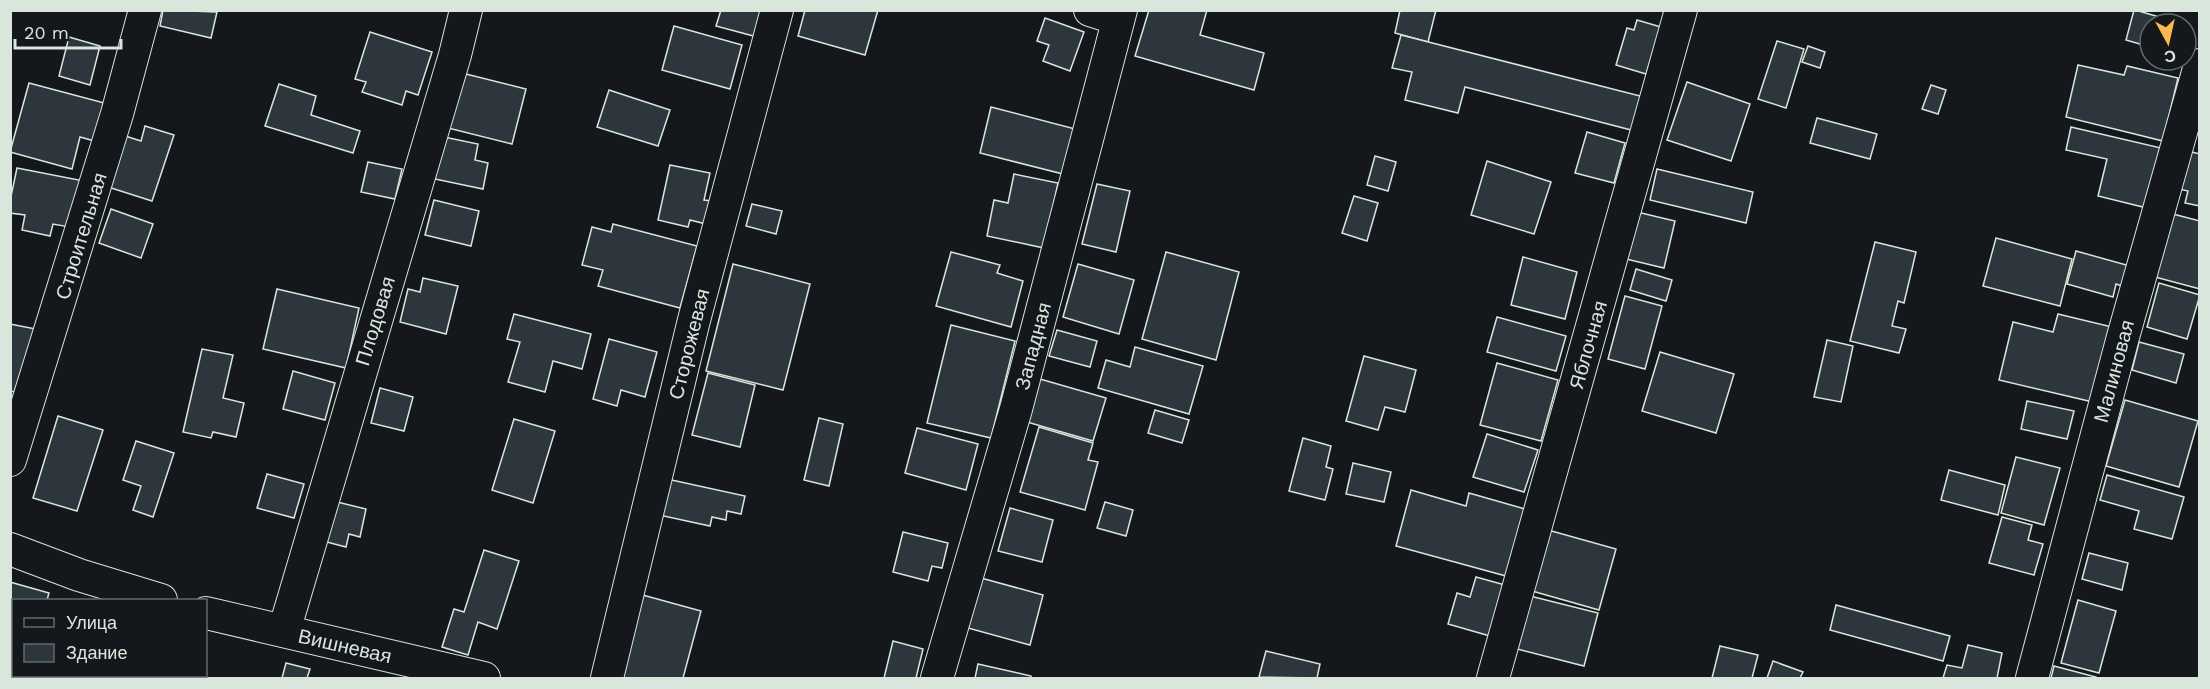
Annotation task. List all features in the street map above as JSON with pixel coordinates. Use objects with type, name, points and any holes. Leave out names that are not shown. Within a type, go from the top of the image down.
[{"type":"street","name":"Строительная","points":[[10,460],[117,114],[145,10]]},
{"type":"street","name":"Плодовая","points":[[284,631],[452,66],[466,10]]},
{"type":"street","name":"Сторожевая","points":[[607,678],[694,320],[777,10]]},
{"type":"street","name":"Яблочная","points":[[1493,678],[1681,10]]},
{"type":"street","name":"Западная","points":[[938,678],[1016,409],[1110,13]]},
{"type":"street","name":"Малиновая","points":[[2032,678],[2123,337],[2199,65]]},
{"type":"street","points":[[10,549],[79,575],[158,599]]},
{"type":"street","name":"Вишневая","points":[[207,613],[484,678]]},
{"type":"building","points":[[163,10],[217,12],[211,38],[160,26]]},
{"type":"building","points":[[721,10],[768,10],[761,38],[716,26]]},
{"type":"building","points":[[805,10],[878,10],[865,55],[798,36]]},
{"type":"building","points":[[1149,10],[1207,10],[1200,35],[1264,53],[1254,90],[1135,56]]},
{"type":"building","points":[[1400,10],[1436,10],[1428,42],[1395,33]]},
{"type":"building","points":[[2134,10],[2141,12],[2138,12],[2138,44],[2126,40]]},
{"type":"building","points":[[1045,18],[1084,32],[1070,71],[1043,61],[1049,45],[1037,41]]},
{"type":"building","points":[[1637,20],[1661,27],[1646,74],[1616,65],[1627,28],[1634,30]]},
{"type":"building","points":[[674,26],[742,45],[730,89],[662,70]]},
{"type":"building","points":[[370,32],[432,52],[418,95],[406,91],[402,105],[362,92],[366,82],[355,79]]},
{"type":"building","points":[[1401,35],[1644,97],[1635,131],[1465,87],[1458,113],[1405,100],[1412,72],[1392,68]]},
{"type":"building","points":[[69,37],[100,46],[90,85],[59,76]]},
{"type":"building","points":[[1777,41],[1804,49],[1786,108],[1758,99]]},
{"type":"building","points":[[1808,46],[1825,52],[1820,68],[1802,62]]},
{"type":"building","points":[[2078,65],[2124,75],[2127,66],[2138,69],[2138,72],[2152,72],[2178,78],[2163,141],[2066,117]]},
{"type":"building","points":[[458,72],[526,89],[512,144],[444,127]]},
{"type":"building","points":[[1687,82],[1750,104],[1731,161],[1667,140]]},
{"type":"building","points":[[29,83],[108,104],[98,142],[80,137],[72,169],[10,152]]},
{"type":"building","points":[[279,84],[316,96],[311,115],[360,131],[353,153],[265,126]]},
{"type":"building","points":[[1931,85],[1946,90],[1938,114],[1922,109]]},
{"type":"building","points":[[609,90],[670,110],[658,146],[597,127]]},
{"type":"building","points":[[991,107],[1079,130],[1067,175],[980,153]]},
{"type":"building","points":[[1817,118],[1877,134],[1870,159],[1810,143]]},
{"type":"building","points":[[145,126],[174,135],[152,201],[105,186],[122,135],[141,141]]},
{"type":"building","points":[[2071,127],[2161,148],[2147,208],[2098,196],[2107,159],[2066,150]]},
{"type":"building","points":[[1587,132],[1625,143],[1614,183],[1575,173]]},
{"type":"building","points":[[439,136],[478,144],[475,160],[488,163],[483,189],[430,178]]},
{"type":"building","points":[[2188,151],[2200,154],[2200,206],[2185,203],[2188,191],[2179,189]]},
{"type":"building","points":[[1375,156],[1396,162],[1388,191],[1367,185]]},
{"type":"building","points":[[1487,161],[1551,182],[1534,234],[1471,215]]},
{"type":"building","points":[[368,162],[402,169],[395,199],[361,192]]},
{"type":"building","points":[[670,165],[710,173],[704,200],[712,201],[706,224],[690,220],[688,227],[658,220]]},
{"type":"building","points":[[17,168],[84,181],[75,228],[53,224],[50,236],[22,230],[25,215],[10,213],[10,201]]},
{"type":"building","points":[[1657,169],[1753,192],[1746,223],[1650,200]]},
{"type":"building","points":[[1014,174],[1058,183],[1044,248],[987,236],[994,200],[1008,203]]},
{"type":"building","points":[[1097,184],[1130,191],[1116,252],[1082,244]]},
{"type":"building","points":[[1354,196],[1378,203],[1367,241],[1342,233]]},
{"type":"building","points":[[434,200],[479,211],[471,246],[425,235]]},
{"type":"building","points":[[752,204],[782,211],[776,234],[746,226]]},
{"type":"building","points":[[111,209],[153,224],[141,258],[99,243]]},
{"type":"building","points":[[1637,212],[1675,221],[1664,268],[1626,259]]},
{"type":"building","points":[[2173,214],[2200,221],[2200,289],[2155,277]]},
{"type":"building","points":[[613,224],[697,246],[680,308],[598,286],[603,270],[582,265],[592,227],[611,232]]},
{"type":"building","points":[[1996,238],[2072,259],[2060,306],[1983,286]]},
{"type":"building","points":[[1875,242],[1916,252],[1904,303],[1898,301],[1892,326],[1906,329],[1899,353],[1850,341]]},
{"type":"building","points":[[2076,251],[2130,266],[2125,287],[2116,284],[2113,297],[2067,284]]},
{"type":"building","points":[[951,252],[1000,265],[997,273],[1023,281],[1011,327],[936,306]]},
{"type":"building","points":[[1166,252],[1239,272],[1216,360],[1142,339]]},
{"type":"building","points":[[1523,257],[1577,272],[1565,319],[1511,305]]},
{"type":"building","points":[[733,264],[810,284],[783,390],[706,371]]},
{"type":"building","points":[[1078,264],[1134,280],[1119,334],[1063,317]]},
{"type":"building","points":[[1636,269],[1672,280],[1666,301],[1630,290]]},
{"type":"building","points":[[423,278],[458,286],[446,334],[400,322],[408,289],[420,292]]},
{"type":"building","points":[[2159,283],[2200,295],[2187,339],[2147,327]]},
{"type":"building","points":[[277,289],[359,308],[346,368],[263,349]]},
{"type":"building","points":[[1625,296],[1662,306],[1645,369],[1608,359]]},
{"type":"building","points":[[514,314],[591,334],[582,369],[553,361],[545,392],[508,382],[520,342],[507,339]]},
{"type":"building","points":[[2058,314],[2112,327],[2093,402],[1999,380],[2013,322],[2053,332]]},
{"type":"building","points":[[1497,317],[1566,336],[1556,371],[1487,352]]},
{"type":"building","points":[[10,324],[41,330],[28,395],[10,391]]},
{"type":"building","points":[[951,325],[1015,341],[991,438],[927,423]]},
{"type":"building","points":[[1057,330],[1097,341],[1090,367],[1049,356]]},
{"type":"building","points":[[609,339],[657,352],[645,397],[621,390],[617,406],[593,399]]},
{"type":"building","points":[[1827,340],[1853,346],[1841,402],[1814,397]]},
{"type":"building","points":[[2139,342],[2184,354],[2176,383],[2132,370]]},
{"type":"building","points":[[1135,347],[1203,366],[1189,414],[1098,388],[1106,360],[1130,367]]},
{"type":"building","points":[[202,349],[233,355],[223,398],[244,403],[236,437],[213,432],[211,438],[183,432]]},
{"type":"building","points":[[1660,352],[1734,374],[1716,433],[1642,411]]},
{"type":"building","points":[[1364,356],[1416,370],[1405,412],[1385,407],[1378,430],[1346,421]]},
{"type":"building","points":[[1497,363],[1558,380],[1541,441],[1480,425]]},
{"type":"building","points":[[293,371],[335,383],[325,420],[283,409]]},
{"type":"building","points":[[708,373],[755,385],[740,447],[692,435]]},
{"type":"building","points":[[1040,379],[1106,398],[1093,441],[1027,422]]},
{"type":"building","points":[[380,388],[413,397],[404,431],[371,423]]},
{"type":"building","points":[[2125,400],[2198,421],[2179,487],[2106,466]]},
{"type":"building","points":[[2027,401],[2074,411],[2067,439],[2021,429]]},
{"type":"building","points":[[1155,410],[1189,420],[1182,443],[1148,433]]},
{"type":"building","points":[[58,416],[103,430],[77,511],[33,498]]},
{"type":"building","points":[[819,418],[843,424],[829,486],[804,480]]},
{"type":"building","points":[[514,419],[555,431],[533,503],[492,490]]},
{"type":"building","points":[[1039,427],[1093,443],[1088,460],[1098,462],[1085,510],[1020,492]]},
{"type":"building","points":[[917,428],[978,444],[966,490],[905,473]]},
{"type":"building","points":[[1487,434],[1538,450],[1524,492],[1473,477]]},
{"type":"building","points":[[1303,438],[1331,446],[1326,467],[1333,469],[1325,500],[1289,491]]},
{"type":"building","points":[[136,441],[174,453],[153,517],[133,510],[141,486],[123,480]]},
{"type":"building","points":[[2016,457],[2060,468],[2044,525],[2001,513]]},
{"type":"building","points":[[1353,463],[1391,472],[1384,502],[1346,494]]},
{"type":"building","points":[[1949,470],[2005,485],[1998,515],[1941,500]]},
{"type":"building","points":[[267,474],[304,484],[294,518],[257,508]]},
{"type":"building","points":[[2107,475],[2184,497],[2172,539],[2134,529],[2139,511],[2100,500]]},
{"type":"building","points":[[667,479],[745,496],[741,514],[727,511],[726,520],[712,517],[710,526],[659,515]]},
{"type":"building","points":[[1411,490],[1466,506],[1469,493],[1525,509],[1506,576],[1396,546]]},
{"type":"building","points":[[329,500],[366,509],[360,537],[349,534],[346,547],[319,540]]},
{"type":"building","points":[[1105,502],[1133,510],[1126,536],[1097,528]]},
{"type":"building","points":[[1010,508],[1053,520],[1042,562],[998,551]]},
{"type":"building","points":[[2002,517],[2032,525],[2028,540],[2043,544],[2034,575],[1989,563]]},
{"type":"building","points":[[1548,530],[1616,549],[1599,610],[1532,591]]},
{"type":"building","points":[[903,532],[948,543],[942,568],[932,566],[928,581],[893,572]]},
{"type":"building","points":[[484,550],[519,561],[497,629],[478,622],[468,655],[442,647],[454,609],[464,612]]},
{"type":"building","points":[[2089,553],[2128,563],[2122,590],[2082,579]]},
{"type":"building","points":[[1476,577],[1505,585],[1490,636],[1448,624],[1457,593],[1470,597]]},
{"type":"building","points":[[981,578],[1043,595],[1030,645],[968,628]]},
{"type":"building","points":[[10,582],[49,593],[47,599],[12,599],[12,671],[10,671]]},
{"type":"building","points":[[639,594],[701,611],[683,678],[616,678]]},
{"type":"building","points":[[1530,596],[1598,613],[1584,666],[1517,649]]},
{"type":"building","points":[[2078,600],[2116,611],[2099,673],[2061,663]]},
{"type":"building","points":[[1836,605],[1950,636],[1943,661],[1830,630]]},
{"type":"building","points":[[893,641],[923,649],[916,678],[884,678]]},
{"type":"building","points":[[1968,645],[2002,653],[1997,678],[1943,678],[1947,665],[1962,668]]},
{"type":"building","points":[[1720,646],[1758,655],[1752,678],[1712,678]]},
{"type":"building","points":[[1266,651],[1320,664],[1317,678],[1259,677]]},
{"type":"building","points":[[1773,661],[1803,672],[1800,678],[1767,678]]},
{"type":"building","points":[[286,663],[310,669],[307,678],[282,678]]},
{"type":"building","points":[[978,664],[1031,676],[1031,678],[975,678]]},
{"type":"building","points":[[2054,666],[2096,677],[2096,678],[2051,678]]},
{"type":"building","points":[[143,677],[180,677],[180,678]]}]
